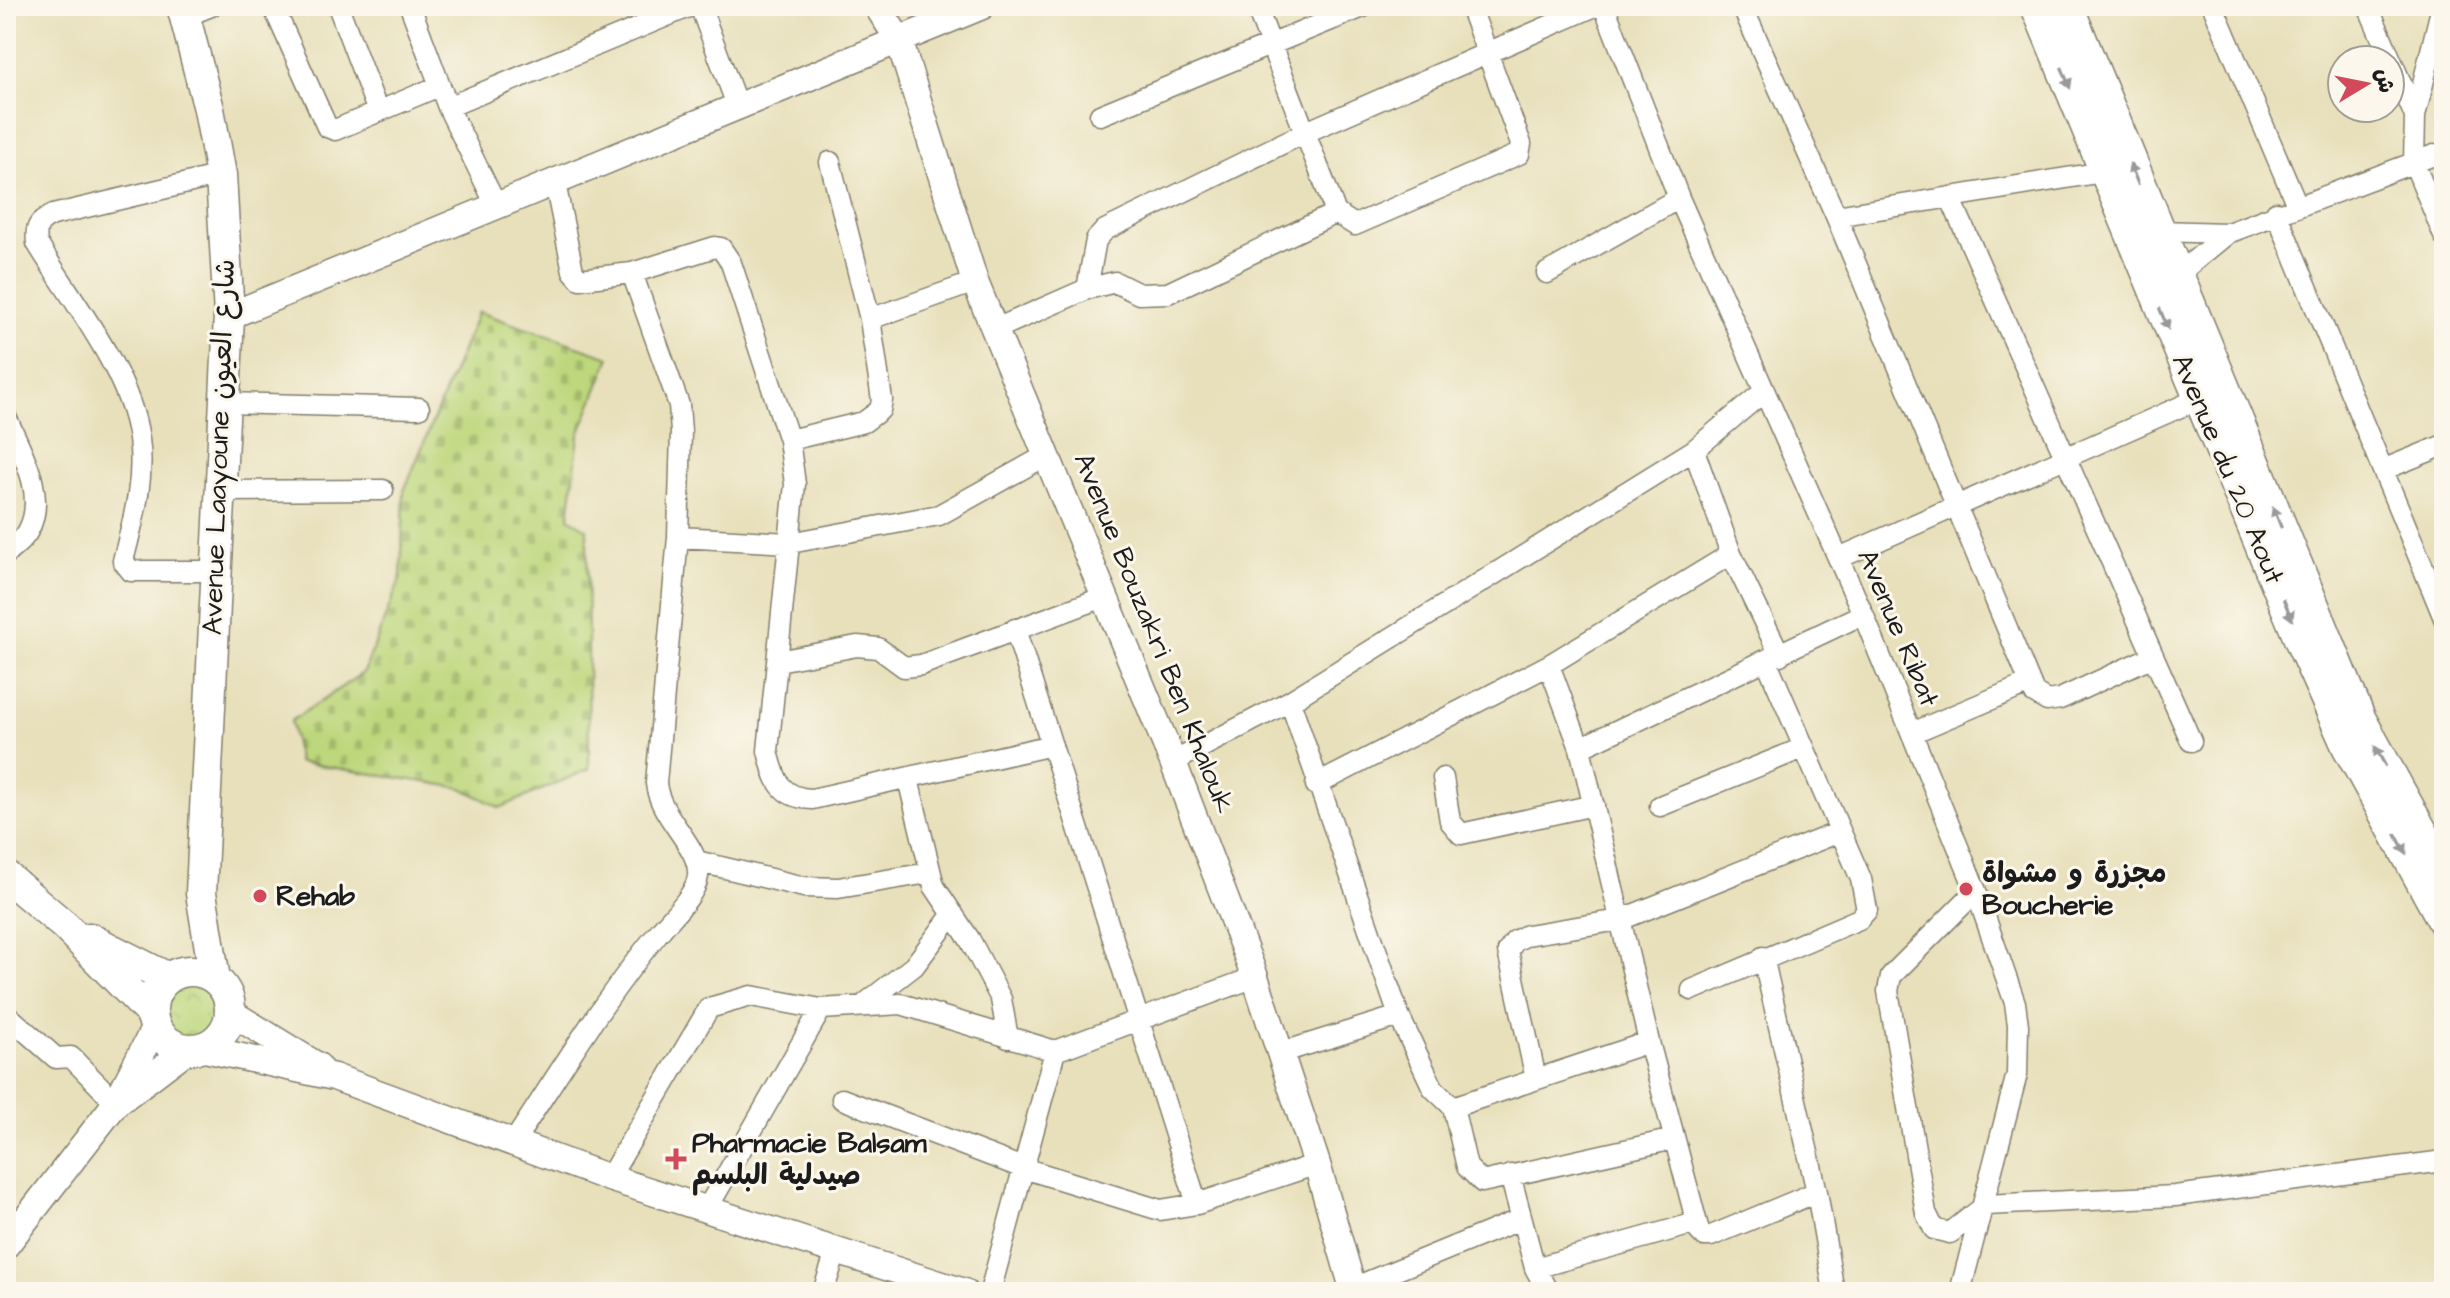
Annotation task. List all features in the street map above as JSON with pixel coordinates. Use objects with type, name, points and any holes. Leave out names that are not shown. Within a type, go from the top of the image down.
[{"type":"main road","name":"Avenue du 20 Aout","points":[[2037,6],[2198,399],[2348,746],[2444,921]]},
{"type":"main road","name":"Avenue du 20 Aout","points":[[2067,6],[2359,718],[2444,873]]},
{"type":"main road","name":"Avenue Laayoune شارع العيون","points":[[193,9],[221,175],[229,316],[201,893]]},
{"type":"main road","points":[[6,876],[65,926],[153,1020],[163,1038],[194,1049],[221,1035],[230,1012],[224,989],[215,979],[204,973],[174,975],[65,926]]},
{"type":"main road","points":[[153,1020],[153,997],[174,975],[201,893]]},
{"type":"main road","points":[[201,893],[215,979]]},
{"type":"street","points":[[273,6],[327,127],[335,130],[439,86]]},
{"type":"street","points":[[338,6],[378,112]]},
{"type":"street","points":[[410,6],[448,107],[497,207]]},
{"type":"street","points":[[448,107],[691,6]]},
{"type":"street","points":[[700,6],[738,108]]},
{"type":"street","name":"Avenue Bouzakri Ben Khalouk","points":[[877,6],[899,40],[975,282],[1173,762],[1255,977],[1317,1164],[1353,1290]]},
{"type":"street","points":[[229,316],[982,6]]},
{"type":"street","points":[[1256,6],[1336,213],[1355,225],[1519,154],[1521,144],[1470,6]]},
{"type":"street","points":[[1100,115],[1365,6]]},
{"type":"street","points":[[1087,289],[1096,240],[1105,230],[1306,132],[1595,6]]},
{"type":"street","name":"Avenue Ribat","points":[[1604,6],[1679,198],[1762,393],[1839,558],[1912,733],[1976,891],[2018,1025],[2017,1074],[1986,1205],[1960,1292]]},
{"type":"street","points":[[1742,6],[1836,216],[1955,506],[2039,699],[2060,699],[2153,656]]},
{"type":"street","points":[[2213,6],[2297,205]]},
{"type":"street","points":[[2368,6],[2415,116]]},
{"type":"street","points":[[2442,6],[2440,33],[2415,116],[2414,163],[2444,236]]},
{"type":"street","points":[[2177,275],[2228,233],[2276,212],[2434,155],[2444,158]]},
{"type":"street","points":[[789,440],[864,422],[880,410],[882,400],[870,319],[830,162]]},
{"type":"street","points":[[1836,216],[2103,172]]},
{"type":"street","points":[[215,571],[131,571],[126,568],[123,561],[138,502],[140,470],[134,413],[111,365],[37,243],[35,231],[41,221],[53,215],[221,175]]},
{"type":"street","points":[[555,183],[573,271],[580,279],[632,273],[696,252],[721,248],[731,263],[789,440],[795,484],[768,751],[782,791],[789,797],[812,799],[1052,745]]},
{"type":"street","points":[[1950,197],[2191,741]]},
{"type":"street","points":[[1547,273],[1679,198]]},
{"type":"street","points":[[2276,212],[2385,469],[2444,618]]},
{"type":"street","points":[[996,329],[1087,289],[1115,282],[1139,294],[1168,293],[1336,213]]},
{"type":"street","points":[[2157,231],[2228,233]]},
{"type":"street","points":[[513,1143],[635,961],[680,907],[698,879],[696,861],[657,799],[656,783],[678,537],[679,405],[632,273]]},
{"type":"street","points":[[870,319],[975,282]]},
{"type":"street","points":[[1173,762],[1290,701],[1694,450],[1762,393]]},
{"type":"street","points":[[1839,558],[2198,399]]},
{"type":"street","points":[[224,403],[419,408]]},
{"type":"street","points":[[6,417],[33,483],[35,508],[28,533],[6,554]]},
{"type":"street","points":[[2385,469],[2444,445]]},
{"type":"street","points":[[1692,990],[1763,957],[1859,919],[1867,910],[1868,900],[1803,748],[1774,658],[1731,554],[1694,450]]},
{"type":"street","points":[[678,537],[790,543],[939,515],[1047,455]]},
{"type":"street","points":[[219,491],[383,490]]},
{"type":"street","points":[[1316,785],[1549,665],[1731,554]]},
{"type":"street","points":[[778,661],[857,646],[878,648],[904,667],[921,665],[1104,597]]},
{"type":"street","points":[[1580,748],[1863,614]]},
{"type":"street","points":[[1015,629],[1197,1204]]},
{"type":"street","points":[[1549,665],[1580,748],[1649,1042],[1696,1223],[1704,1236],[1711,1236],[1817,1192]]},
{"type":"street","points":[[1912,733],[2030,683]]},
{"type":"street","points":[[1290,701],[1316,785],[1399,1016],[1433,1088],[1453,1107],[1472,1176],[1482,1182],[1674,1139]]},
{"type":"street","points":[[1660,806],[1803,748]]},
{"type":"street","points":[[1443,778],[1450,821],[1461,834],[1594,805]]},
{"type":"street","points":[[908,779],[929,873],[1001,999],[1008,1038]]},
{"type":"street","points":[[1536,1079],[1508,951],[1515,941],[1527,935],[1620,920],[1839,832]]},
{"type":"street","points":[[696,861],[804,887],[838,888],[929,873]]},
{"type":"street","points":[[1976,891],[1891,976],[1888,991],[1928,1221],[1934,1229],[1950,1233],[1986,1205],[2175,1196],[2444,1161]]},
{"type":"street","points":[[866,1003],[914,966],[953,914]]},
{"type":"street","points":[[1763,957],[1817,1192],[1834,1292]]},
{"type":"street","points":[[609,1178],[709,1008],[751,996],[821,1009],[866,1003],[901,1004],[1055,1051],[1255,977]]},
{"type":"street","points":[[707,1209],[821,1009]]},
{"type":"street","points":[[230,1012],[334,1077]]},
{"type":"street","points":[[6,1014],[56,1058],[71,1057],[116,1103]]},
{"type":"street","points":[[1280,1053],[1399,1016]]},
{"type":"street","points":[[6,1245],[116,1103],[153,1020]]},
{"type":"street","points":[[1453,1107],[1649,1042]]},
{"type":"street","points":[[116,1103],[194,1049],[334,1077],[609,1178],[964,1292]]},
{"type":"street","points":[[990,1292],[1055,1051]]},
{"type":"street","points":[[842,1099],[1023,1168],[1160,1210],[1197,1204],[1317,1164]]},
{"type":"street","points":[[1510,1175],[1535,1268],[1548,1292]]},
{"type":"street","points":[[1353,1290],[1521,1219]]},
{"type":"street","points":[[1535,1268],[1696,1223]]},
{"type":"street","points":[[823,1292],[836,1252]]},
{"type":"green space","points":[[478,312],[610,357],[579,435],[569,518],[587,529],[589,769],[500,808],[462,788],[298,762],[291,721],[364,672],[401,577],[404,491]]},
{"type":"green space","points":[[191,980],[212,989],[221,1010],[212,1031],[191,1040],[170,1031],[161,1010],[170,989]]},
{"type":"place","name":"مجزرة و مشواة Boucherie","points":[[1966,889]]},
{"type":"place","name":"Rehab","points":[[260,896]]},
{"type":"place","name":"Pharmacie Balsam صيدلية البلسم","points":[[676,1159]]}]
